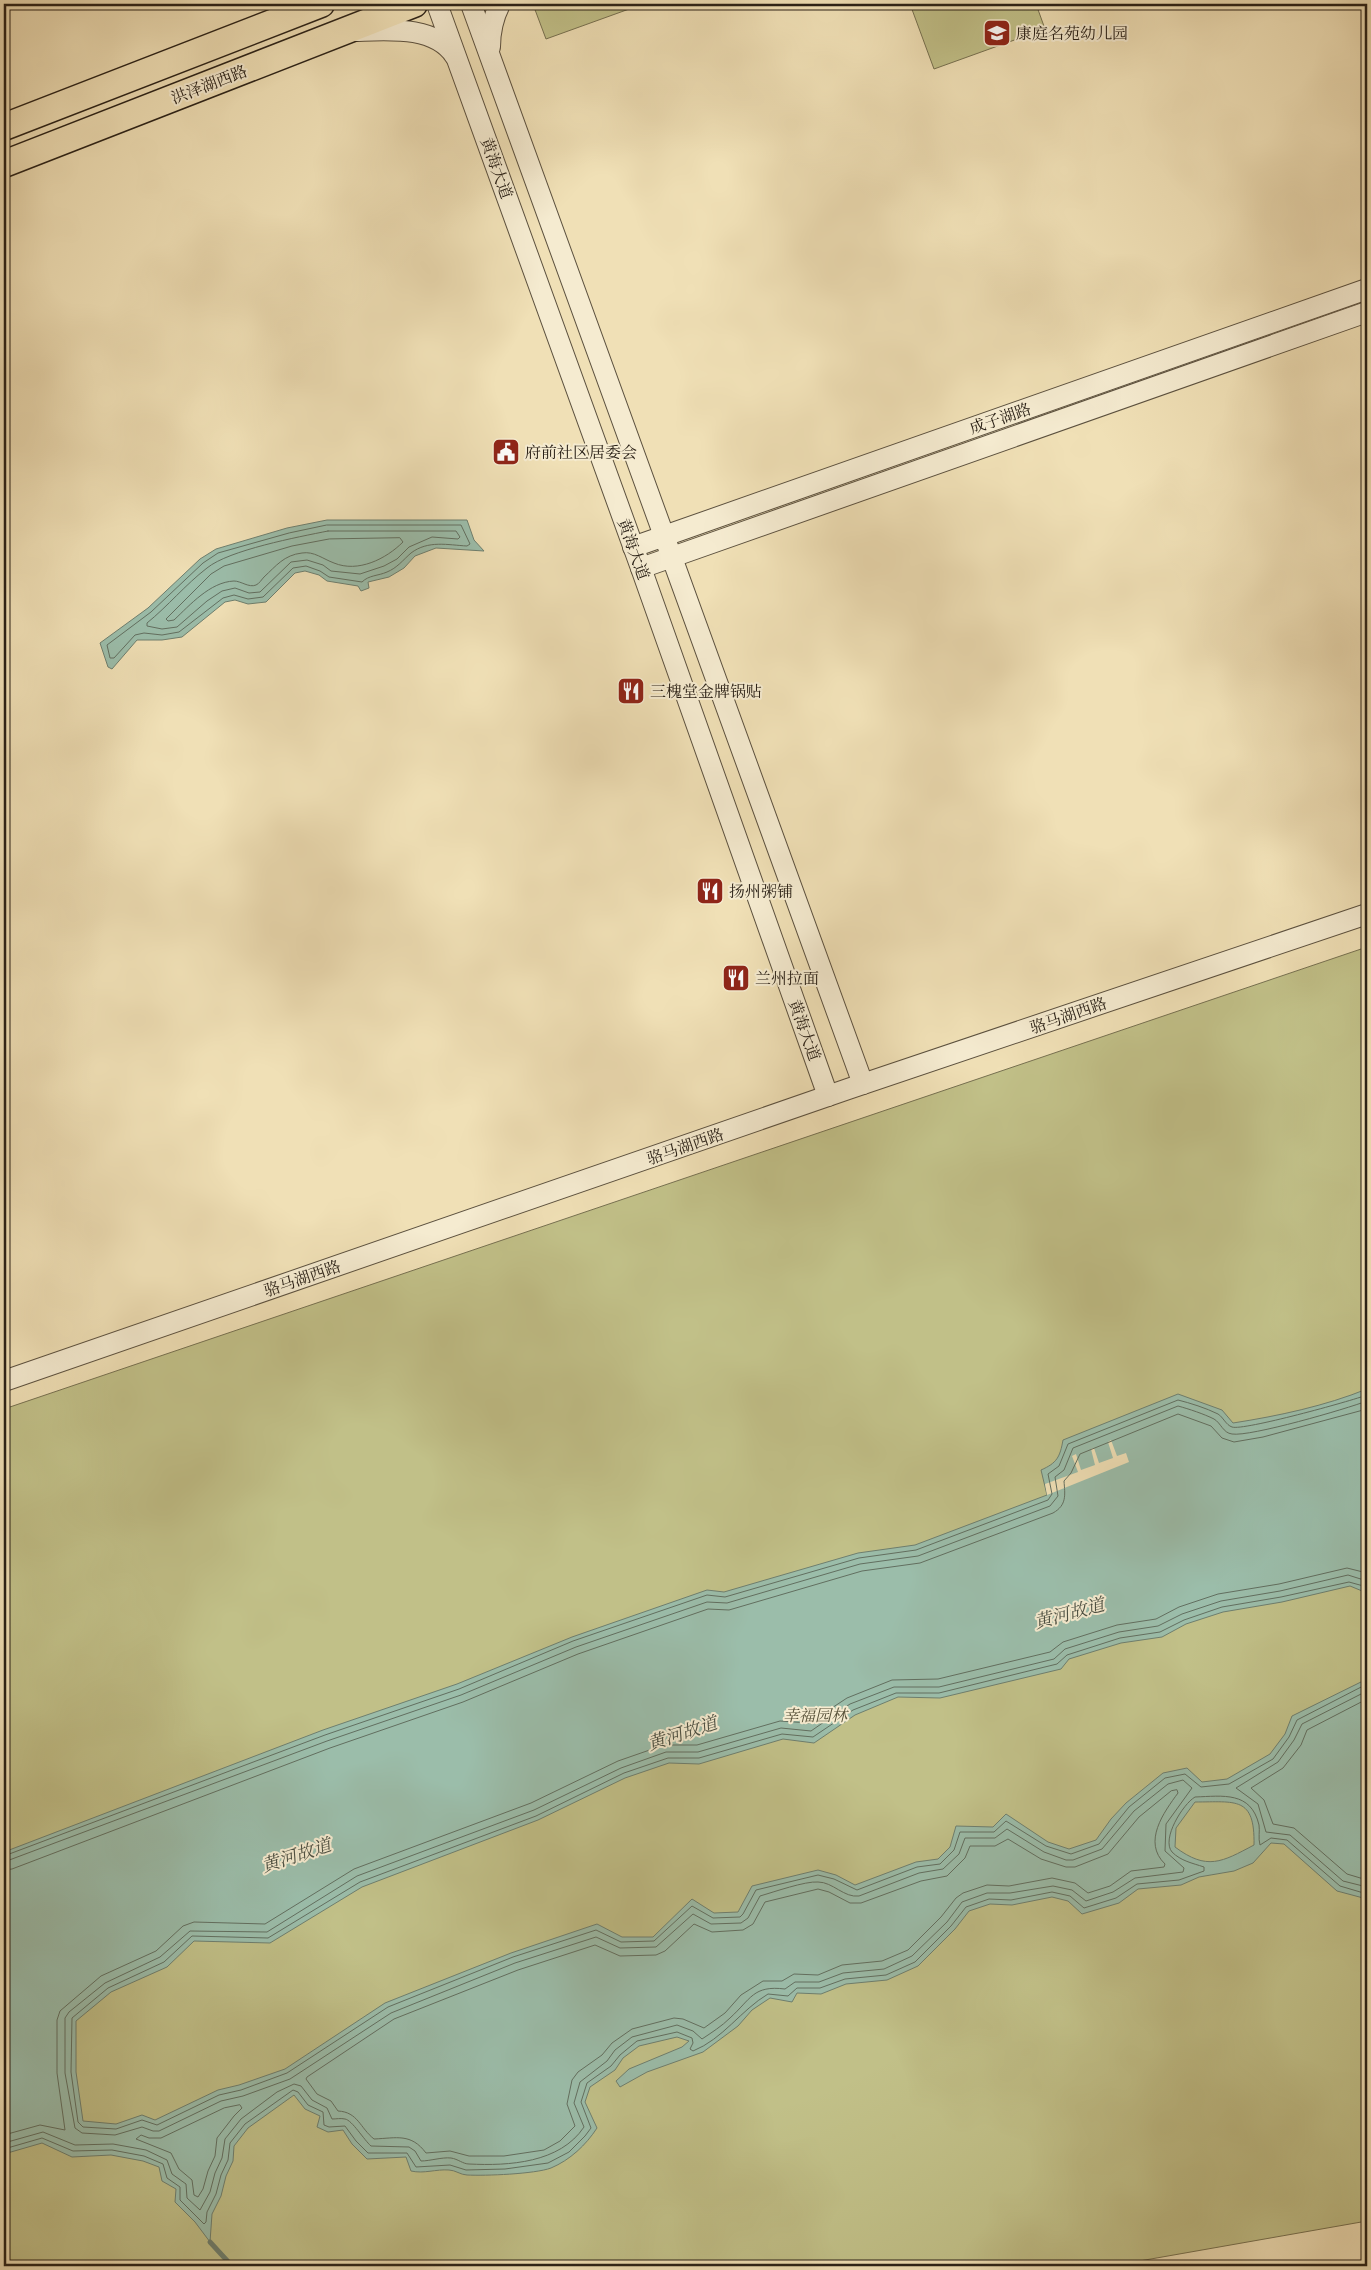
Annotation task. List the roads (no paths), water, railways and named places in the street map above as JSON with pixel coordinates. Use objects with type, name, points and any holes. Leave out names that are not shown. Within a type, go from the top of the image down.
[{"type":"main road","name":"洪泽湖西路","points":[[4,164],[414,4]]},
{"type":"main road","points":[[4,127],[318,5],[330,16],[333,30],[336,34]]},
{"type":"street","name":"黄海大道","points":[[438,4],[828,1096]]},
{"type":"street","name":"黄海大道","points":[[471,4],[863,1084]]},
{"type":"street","points":[[490,54],[490,31],[500,4]]},
{"type":"street","points":[[336,34],[391,30],[414,33],[438,40],[450,48],[457,59]]},
{"type":"street","name":"成子湖路","points":[[633,546],[1367,290]]},
{"type":"street","name":"成子湖路","points":[[641,568],[1367,312]]},
{"type":"street","name":"骆马湖西路","points":[[4,1381],[863,1084],[1367,914]]},
{"type":"water","points":[[327,520],[467,520],[474,540],[484,551],[436,548],[415,556],[404,568],[389,577],[368,582],[369,588],[361,591],[358,586],[327,581],[319,575],[305,571],[295,573],[266,602],[248,604],[235,600],[225,602],[182,637],[162,640],[137,640],[112,669],[108,667],[100,643],[148,608],[200,559],[216,549],[287,528]]},
{"type":"water","name":"黄河故道","points":[[1367,1389],[1367,1593],[1350,1586],[1282,1602],[1223,1612],[1186,1624],[1162,1637],[1121,1643],[1069,1659],[1061,1669],[940,1698],[898,1697],[855,1715],[814,1743],[783,1739],[699,1764],[669,1763],[625,1778],[538,1820],[362,1887],[270,1943],[194,1941],[167,1967],[111,1992],[76,2021],[76,2072],[83,2121],[116,2124],[142,2115],[155,2120],[218,2090],[239,2085],[285,2069],[385,2003],[511,1953],[597,1924],[622,1937],[653,1937],[692,1899],[714,1913],[738,1912],[752,1886],[818,1870],[836,1875],[855,1885],[916,1862],[938,1859],[950,1847],[956,1826],[993,1827],[1006,1814],[1048,1842],[1069,1849],[1096,1840],[1111,1819],[1126,1803],[1163,1773],[1187,1768],[1202,1782],[1227,1779],[1270,1754],[1285,1734],[1292,1716],[1367,1679],[1367,1899],[1337,1891],[1284,1844],[1271,1843],[1253,1863],[1234,1871],[1199,1877],[1181,1885],[1138,1889],[1119,1903],[1082,1914],[1068,1901],[1052,1897],[1012,1905],[990,1904],[969,1911],[955,1929],[918,1966],[887,1980],[846,1984],[821,1994],[797,1993],[792,2002],[770,1998],[752,2010],[738,2026],[703,2052],[647,2072],[620,2087],[616,2081],[629,2069],[682,2047],[689,2041],[677,2037],[639,2046],[623,2058],[615,2070],[590,2087],[585,2102],[597,2128],[583,2146],[558,2165],[534,2172],[467,2175],[449,2170],[421,2172],[411,2171],[406,2157],[367,2159],[352,2144],[343,2130],[328,2132],[317,2127],[320,2116],[305,2109],[294,2095],[248,2128],[234,2146],[233,2161],[226,2176],[221,2196],[212,2214],[210,2242],[195,2222],[175,2202],[176,2189],[162,2181],[159,2167],[143,2161],[111,2155],[72,2157],[42,2143],[4,2154],[4,1852],[323,1730],[457,1684],[572,1637],[707,1590],[724,1592],[858,1553],[915,1545],[1047,1495],[1041,1470],[1051,1465],[1057,1459],[1063,1440],[1178,1394],[1222,1410],[1233,1423],[1301,1410]],"holes":[[[1195,1802],[1232,1803],[1240,1805],[1247,1810],[1251,1818],[1254,1845],[1233,1856],[1214,1861],[1196,1859],[1175,1847],[1176,1828]]]},
{"type":"waterway","points":[[210,2242],[232,2266]]},
{"type":"place","name":"康庭名苑幼儿园","points":[[997,33]]},
{"type":"place","name":"府前社区居委会","points":[[506,452]]},
{"type":"place","name":"三槐堂金牌锅贴","points":[[631,691]]},
{"type":"place","name":"扬州粥铺","points":[[710,891]]},
{"type":"place","name":"兰州拉面","points":[[736,978]]},
{"type":"park label","name":"幸福园林","points":[[815,1715]]}]
